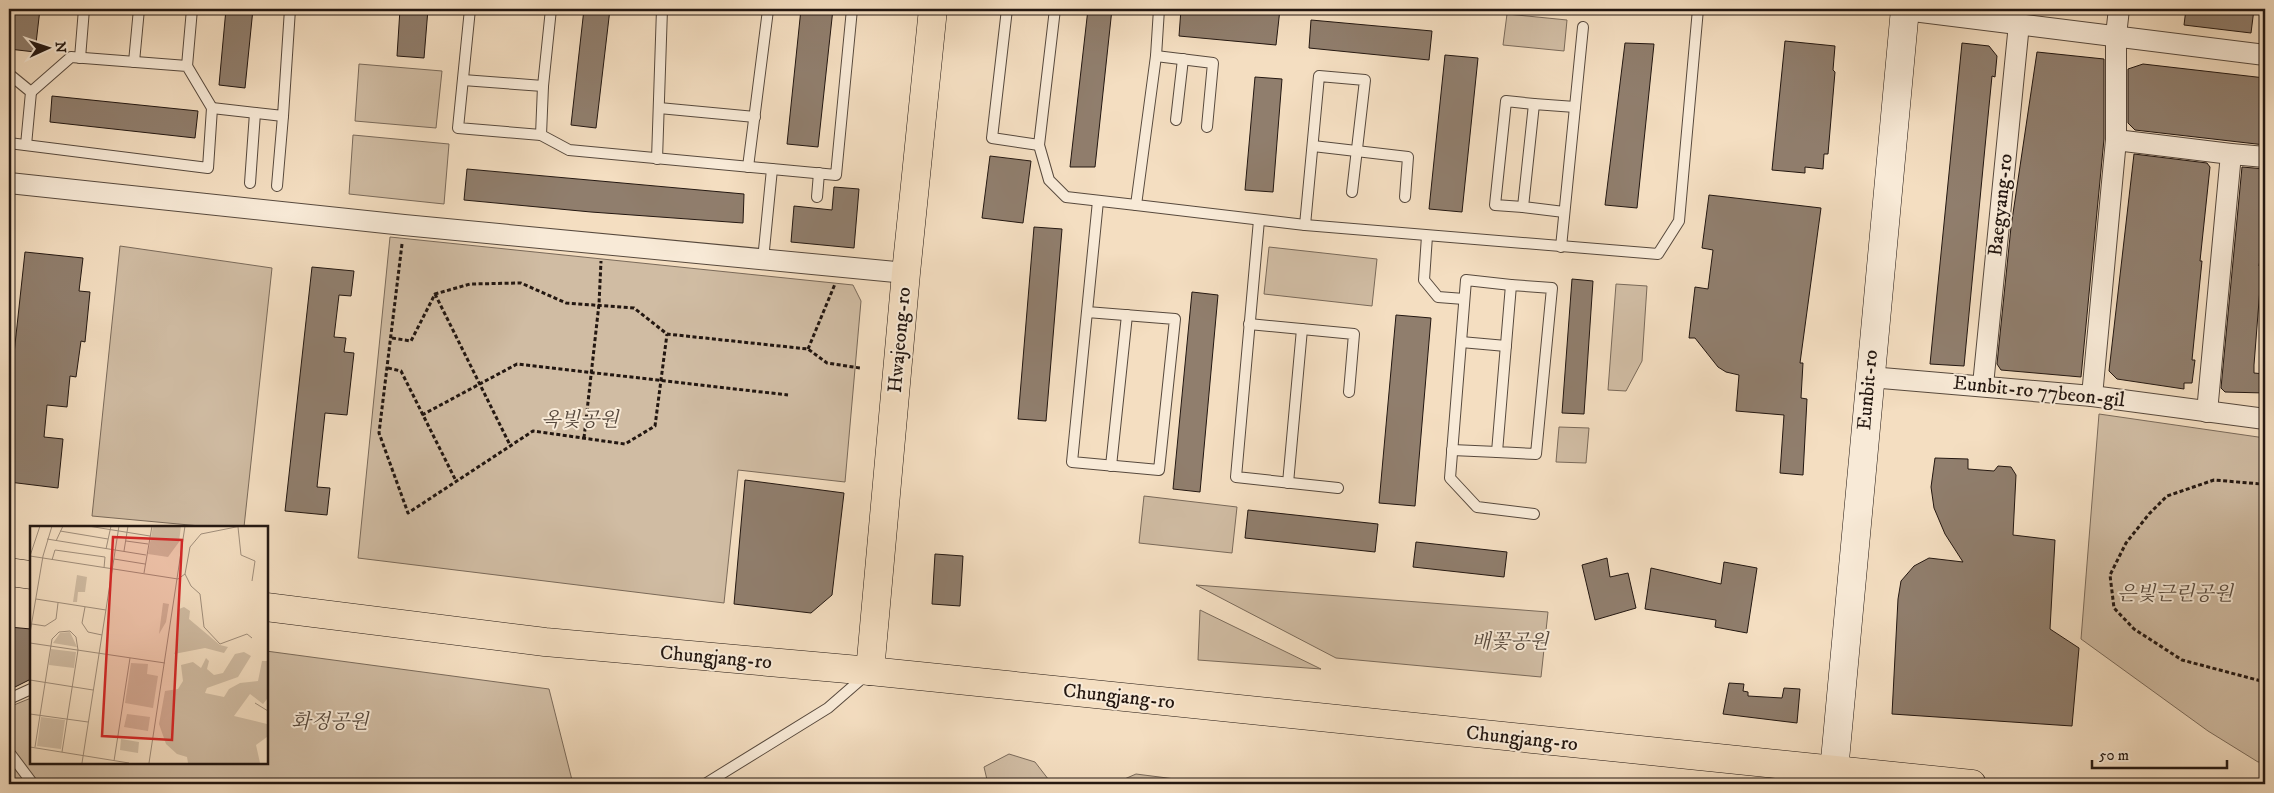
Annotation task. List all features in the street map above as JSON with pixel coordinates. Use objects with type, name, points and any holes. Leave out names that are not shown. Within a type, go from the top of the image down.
[{"type":"main road","name":"Hwajeong-ro","points":[[870,671],[906,273],[933,9]]},
{"type":"main road","name":"Eunbit-ro","points":[[1837,778],[1870,377],[1905,10]]},
{"type":"main road","points":[[9,572],[30,575]]},
{"type":"main road","name":"Chungjang-ro","points":[[268,607],[544,642],[870,671],[1837,778],[1972,784]]},
{"type":"street","points":[[2092,396],[2116,140],[2116,35],[2119,9]]},
{"type":"street","points":[[1905,10],[2265,55]]},
{"type":"street","name":"Baegyang-ro","points":[[1983,386],[2019,24]]},
{"type":"street","points":[[2116,140],[2265,157]]},
{"type":"street","points":[[2207,412],[2231,154]]},
{"type":"street","points":[[9,183],[404,225],[906,273]]},
{"type":"street","name":"Eunbit-ro 77beon-gil","points":[[1870,377],[2092,396],[2265,419]]},
{"type":"lane","points":[[80,58],[84,9]]},
{"type":"lane","points":[[134,62],[139,9]]},
{"type":"lane","points":[[9,143],[208,168],[212,108],[187,66],[192,9]]},
{"type":"lane","points":[[277,186],[290,9]]},
{"type":"lane","points":[[470,9],[458,128],[541,135],[569,150],[836,175],[852,9]]},
{"type":"lane","points":[[541,135],[543,86],[551,9]]},
{"type":"lane","points":[[657,159],[662,9]]},
{"type":"lane","points":[[1007,9],[992,138],[1039,145]]},
{"type":"lane","points":[[1055,9],[1039,145],[1049,180],[1066,197],[1305,225],[1658,254],[1680,221],[1698,9]]},
{"type":"lane","points":[[1136,205],[1156,56],[1160,9]]},
{"type":"lane","points":[[748,167],[768,10]]},
{"type":"lane","points":[[1561,247],[1583,27]]},
{"type":"lane","points":[[1156,56],[1213,63],[1207,127]]},
{"type":"lane","points":[[26,145],[31,92],[71,57],[187,66]]},
{"type":"lane","points":[[1176,120],[1183,59]]},
{"type":"lane","points":[[9,74],[31,92]]},
{"type":"lane","points":[[1305,225],[1320,76],[1365,80],[1352,192]]},
{"type":"lane","points":[[463,80],[543,86]]},
{"type":"lane","points":[[1564,212],[1495,205],[1506,101],[1575,107]]},
{"type":"lane","points":[[1523,207],[1534,104]]},
{"type":"lane","points":[[212,108],[283,116]]},
{"type":"lane","points":[[659,108],[755,117]]},
{"type":"lane","points":[[250,183],[255,113]]},
{"type":"lane","points":[[1313,146],[1408,157],[1405,197]]},
{"type":"lane","points":[[763,260],[772,169]]},
{"type":"lane","points":[[817,197],[819,173]]},
{"type":"lane","points":[[1087,312],[1175,320],[1158,470],[1072,462],[1098,201]]},
{"type":"lane","points":[[1260,220],[1236,477],[1338,488]]},
{"type":"lane","points":[[1427,236],[1424,280],[1438,297],[1464,299]]},
{"type":"lane","points":[[1452,450],[1536,454],[1552,288],[1466,280],[1464,299],[1461,342],[1452,450],[1450,478],[1477,508],[1534,514]]},
{"type":"lane","points":[[1497,452],[1511,285]]},
{"type":"lane","points":[[1111,466],[1127,315]]},
{"type":"lane","points":[[1249,324],[1354,334],[1349,392]]},
{"type":"lane","points":[[1288,482],[1302,328]]},
{"type":"lane","points":[[1461,342],[1506,346]]},
{"type":"lane","points":[[705,784],[828,708],[870,671]]},
{"type":"lane","points":[[9,699],[30,689]]},
{"type":"lane","points":[[9,752],[33,784]]},
{"type":"path","points":[[403,238],[379,433],[408,513],[533,431],[625,444],[655,426],[667,334]]},
{"type":"path","points":[[584,438],[599,304],[601,258]]},
{"type":"path","points":[[808,349],[837,278]]},
{"type":"path","points":[[392,338],[411,341],[435,294],[470,284],[521,283],[566,303],[634,308],[667,334],[808,349],[827,363],[860,368]]},
{"type":"path","points":[[435,294],[481,383],[510,446]]},
{"type":"path","points":[[422,415],[517,364],[788,395]]},
{"type":"path","points":[[388,368],[401,372],[456,482]]},
{"type":"path","points":[[2265,487],[2261,484],[2214,480],[2167,496],[2149,514],[2126,544],[2110,575],[2114,608],[2134,629],[2182,660],[2265,682]]},
{"type":"green space","points":[[1507,14],[1567,20],[1564,51],[1503,45]]},
{"type":"green space","points":[[359,64],[442,71],[436,128],[355,121]]},
{"type":"green space","points":[[353,135],[449,144],[444,204],[349,194]]},
{"type":"green space","name":"옥빛공원","points":[[390,237],[853,285],[861,301],[845,482],[738,470],[724,603],[358,558]]},
{"type":"green space","points":[[120,246],[272,268],[244,526],[200,526],[92,516]]},
{"type":"green space","points":[[1269,247],[1377,259],[1372,306],[1264,294]]},
{"type":"green space","points":[[1616,284],[1647,286],[1642,361],[1626,391],[1608,390]]},
{"type":"green space","name":"은빛근린공원","points":[[2099,414],[2265,438],[2265,762],[2258,762],[2208,731],[2081,639]]},
{"type":"green space","points":[[1559,427],[1589,428],[1586,463],[1556,462]]},
{"type":"green space","points":[[1144,496],[1237,507],[1232,553],[1139,543]]},
{"type":"green space","name":"배꽃공원","points":[[1196,585],[1548,612],[1541,677],[1336,658]]},
{"type":"green space","points":[[1200,610],[1321,669],[1198,660]]},
{"type":"green space","name":"화정공원","points":[[268,651],[549,689],[573,784],[9,784],[9,707],[30,698],[30,763],[268,763]]},
{"type":"green space","points":[[1009,754],[1035,762],[1052,784],[988,784],[984,767]]},
{"type":"green space","points":[[1136,774],[1214,784],[1113,784]]},
{"type":"building","points":[[13,9],[40,9],[35,52],[9,49]]},
{"type":"building","points":[[226,9],[253,9],[245,88],[219,85]]},
{"type":"building","points":[[400,9],[428,9],[424,58],[397,56]]},
{"type":"building","points":[[584,9],[610,9],[596,128],[571,125]]},
{"type":"building","points":[[801,9],[833,9],[818,147],[787,144]]},
{"type":"building","points":[[1088,9],[1112,9],[1095,167],[1070,167]]},
{"type":"building","points":[[1181,9],[1280,9],[1276,45],[1179,36]]},
{"type":"building","points":[[2186,9],[2254,9],[2251,33],[2184,25]]},
{"type":"building","points":[[1311,20],[1432,31],[1429,60],[1309,48]]},
{"type":"building","points":[[1785,41],[1835,46],[1833,70],[1835,72],[1828,154],[1824,154],[1823,169],[1805,167],[1805,173],[1772,170]]},
{"type":"building","points":[[1625,43],[1654,44],[1637,208],[1605,205]]},
{"type":"building","points":[[1962,43],[1989,46],[1997,56],[1995,77],[1992,76],[1964,366],[1930,364]]},
{"type":"building","points":[[2037,52],[2104,59],[2104,139],[2081,377],[2001,370],[1997,364],[2011,227]]},
{"type":"building","points":[[1445,55],[1478,58],[1462,212],[1429,209]]},
{"type":"building","points":[[2143,64],[2265,78],[2265,145],[2135,130],[2128,123],[2128,69]]},
{"type":"building","points":[[1255,77],[1282,79],[1273,192],[1245,190]]},
{"type":"building","points":[[52,96],[198,111],[195,138],[50,122]]},
{"type":"building","points":[[2134,154],[2207,163],[2210,167],[2192,360],[2195,360],[2192,383],[2184,383],[2184,389],[2117,379],[2109,371]]},
{"type":"building","points":[[990,156],[1031,161],[1023,223],[982,218]]},
{"type":"building","points":[[2242,167],[2265,169],[2265,224],[2259,266],[2261,266],[2260,288],[2254,373],[2265,374],[2265,393],[2225,392],[2221,388]]},
{"type":"building","points":[[467,169],[744,194],[743,223],[591,212],[464,200]]},
{"type":"building","points":[[834,187],[859,189],[854,248],[791,242],[794,206],[832,210]]},
{"type":"building","points":[[1709,195],[1821,208],[1800,363],[1803,363],[1801,398],[1807,399],[1803,475],[1780,473],[1784,415],[1736,411],[1739,375],[1726,372],[1718,367],[1695,338],[1689,338],[1695,287],[1708,289],[1713,250],[1702,248]]},
{"type":"building","points":[[1034,227],[1062,229],[1046,421],[1018,419]]},
{"type":"building","points":[[25,252],[83,258],[79,291],[90,292],[85,342],[81,341],[76,377],[70,376],[67,407],[47,405],[44,437],[63,439],[58,488],[9,482],[9,400]]},
{"type":"building","points":[[312,267],[354,271],[351,296],[339,295],[334,337],[346,338],[344,352],[354,353],[347,415],[325,413],[317,487],[330,488],[327,515],[285,511]]},
{"type":"building","points":[[1572,279],[1593,281],[1584,414],[1562,413]]},
{"type":"building","points":[[1192,292],[1218,295],[1200,492],[1173,489]]},
{"type":"building","points":[[1396,315],[1431,318],[1415,506],[1379,503]]},
{"type":"building","points":[[1935,458],[1968,459],[1968,469],[1994,471],[1998,466],[2011,467],[2016,475],[2013,535],[2055,540],[2050,629],[2079,648],[2072,726],[1892,714],[1898,599],[1901,581],[1914,566],[1929,558],[1963,562],[1945,534],[1934,508],[1931,487]]},
{"type":"building","points":[[745,480],[844,493],[832,595],[811,613],[734,604]]},
{"type":"building","points":[[1248,510],[1378,524],[1375,552],[1245,538]]},
{"type":"building","points":[[1416,542],[1507,552],[1504,577],[1413,567]]},
{"type":"building","points":[[935,554],[963,556],[960,606],[932,604]]},
{"type":"building","points":[[1607,558],[1610,577],[1628,573],[1636,608],[1595,620],[1582,565]]},
{"type":"building","points":[[1724,562],[1757,568],[1747,633],[1715,627],[1716,620],[1645,609],[1651,568],[1721,584]]},
{"type":"building","points":[[9,627],[30,629],[30,680],[9,690]]},
{"type":"building","points":[[1729,683],[1744,684],[1743,691],[1748,692],[1748,696],[1782,698],[1784,688],[1800,689],[1797,723],[1723,714]]}]
